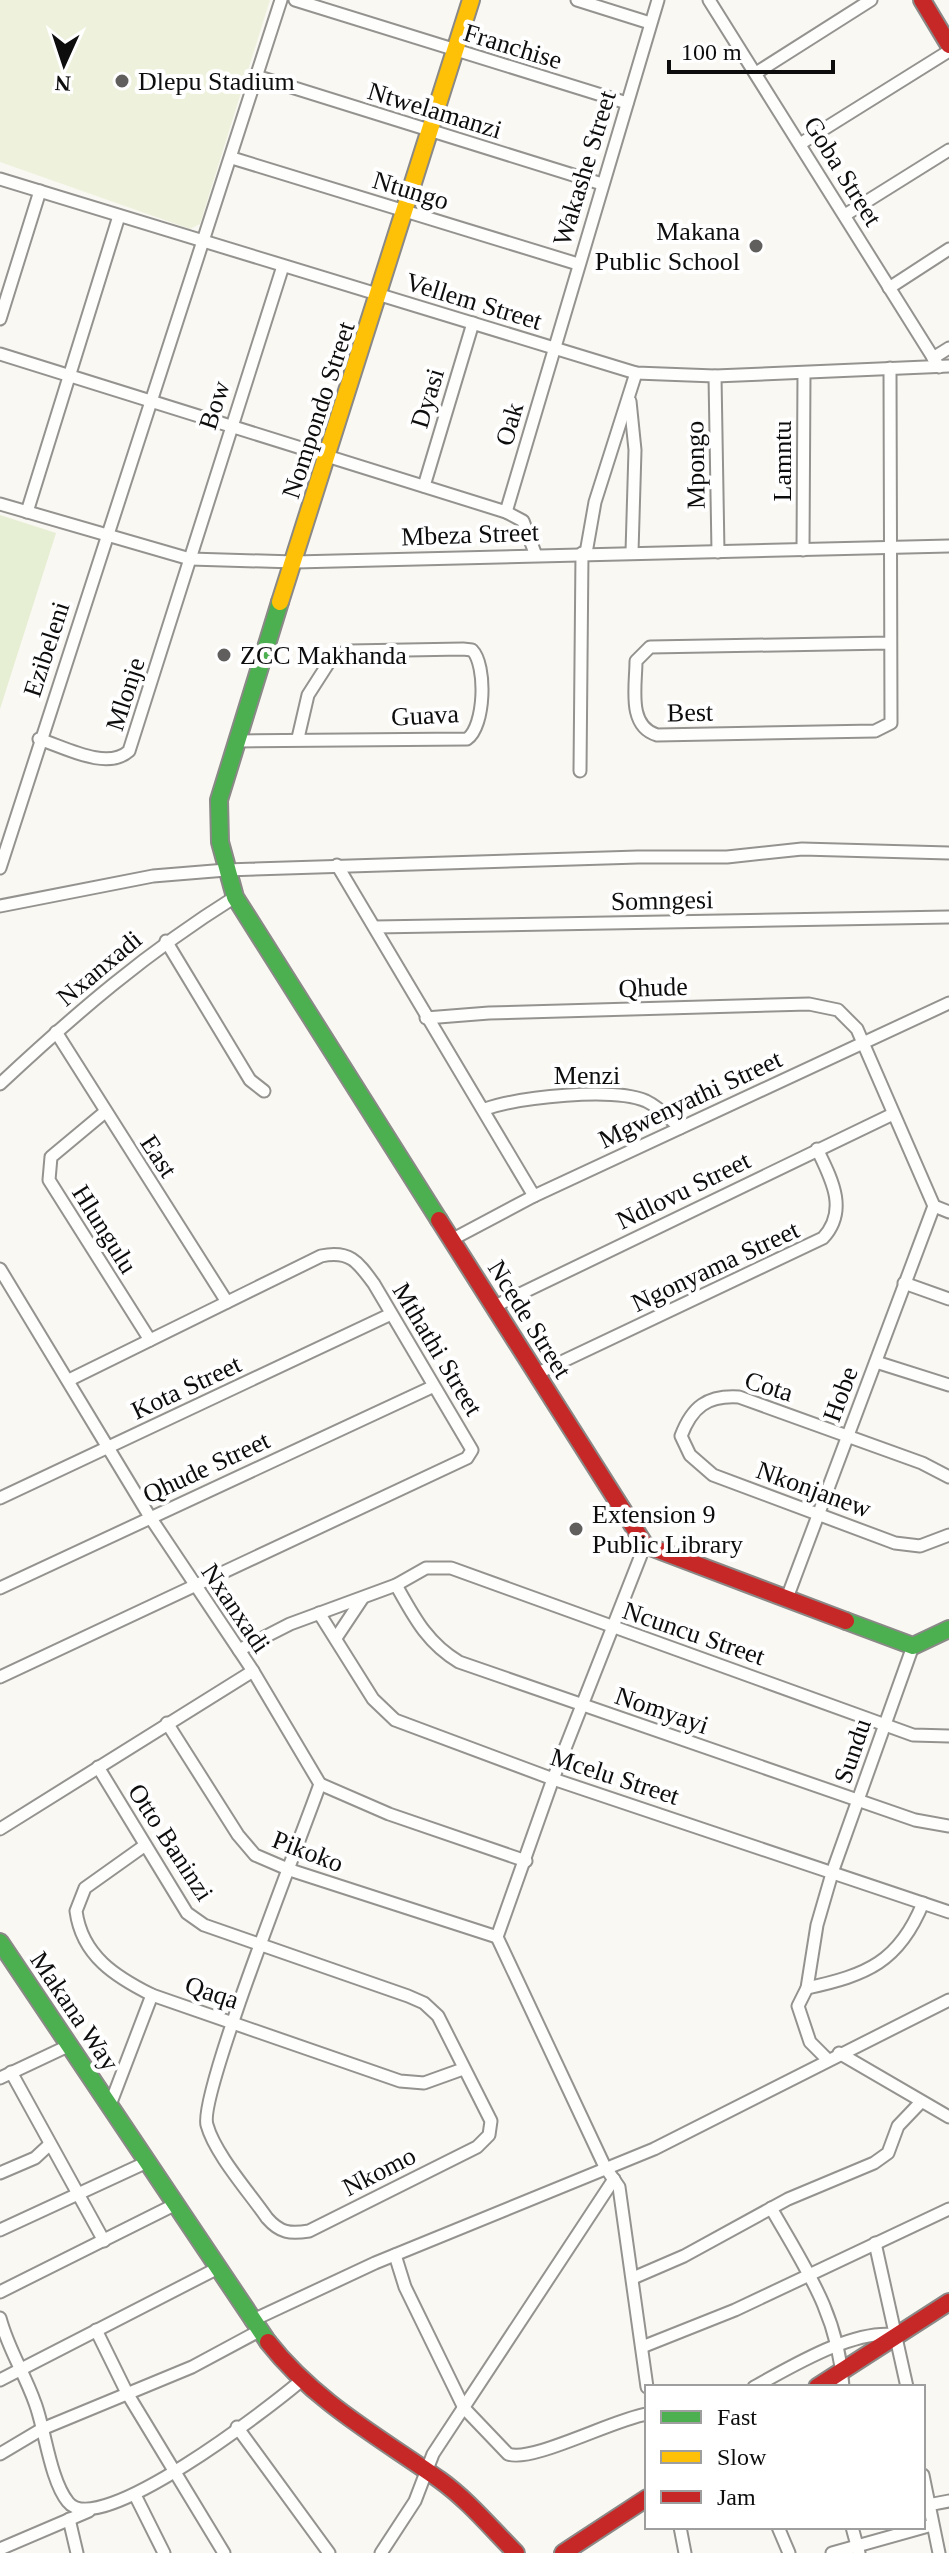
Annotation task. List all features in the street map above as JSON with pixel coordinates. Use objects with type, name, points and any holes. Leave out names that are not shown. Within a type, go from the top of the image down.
[{"type":"street","name":"Ezibeleni","points":[[0,868],[39,739],[232,158],[281,0]]},
{"type":"street","name":"Franchise","points":[[295,0],[627,103]]},
{"type":"street","name":"Nompondo Street","points":[[218,835],[217,806],[471,0]]},
{"type":"street","points":[[577,0],[650,23]]},
{"type":"street","name":"Wakashe Street","points":[[553,349],[658,0]]},
{"type":"street","name":"Goba Street","points":[[709,0],[940,364]]},
{"type":"street","points":[[756,73],[871,0]]},
{"type":"street","points":[[922,0],[949,45]]},
{"type":"street","points":[[800,144],[949,51]]},
{"type":"street","name":"Ntwelamanzi","points":[[256,76],[602,184]]},
{"type":"street","points":[[845,215],[949,150]]},
{"type":"street","name":"Ntungo","points":[[232,158],[578,264]]},
{"type":"street","name":"Vellem Street","points":[[0,179],[636,373],[715,376],[940,364]]},
{"type":"street","points":[[0,319],[40,191]]},
{"type":"street","points":[[27,512],[119,216]]},
{"type":"street","points":[[889,288],[949,249]]},
{"type":"street","name":"Bow","points":[[190,559],[283,266]]},
{"type":"street","name":"Dyasi","points":[[424,486],[473,323]]},
{"type":"street","points":[[940,364],[949,348]]},
{"type":"street","name":"Oak","points":[[506,512],[553,349]]},
{"type":"street","points":[[0,354],[506,512],[523,521],[535,553]]},
{"type":"street","name":"Best","points":[[890,368],[890,643],[894,714],[884,729],[657,735],[646,731],[637,718],[636,661],[650,647],[890,643]]},
{"type":"street","points":[[580,771],[584,553],[595,502],[636,373]]},
{"type":"street","name":"Lamntu","points":[[803,550],[804,373]]},
{"type":"street","name":"Mpongo","points":[[715,376],[718,552]]},
{"type":"street","points":[[629,399],[635,450],[632,552]]},
{"type":"street","name":"Mbeza Street","points":[[0,504],[190,559],[295,562],[535,553],[949,546]]},
{"type":"street","name":"Mlonje","points":[[39,739],[113,760],[129,751],[190,559]]},
{"type":"street","name":"Guava","points":[[237,741],[298,738],[467,739],[475,733],[480,722],[479,659],[472,650],[463,649],[349,651],[333,656],[308,695],[298,738]]},
{"type":"street","name":"Ncede Street","points":[[218,835],[235,897],[645,1545]]},
{"type":"street","points":[[0,906],[153,876],[226,870],[727,857],[802,849],[949,853]]},
{"type":"street","points":[[337,865],[534,1196]]},
{"type":"street","name":"Nxanxadi","points":[[0,1084],[56,1032],[166,941],[235,897]]},
{"type":"street","name":"Somngesi","points":[[375,927],[949,917]]},
{"type":"street","points":[[166,941],[250,1080],[264,1091]]},
{"type":"street","name":"Mgwenyathi Street","points":[[453,1239],[534,1196],[949,1003]]},
{"type":"street","name":"Qhude","points":[[426,1018],[489,1013],[809,1004],[838,1010],[849,1017],[864,1043],[934,1206]]},
{"type":"street","name":"East","points":[[56,1032],[227,1302]]},
{"type":"street","name":"Menzi","points":[[485,1109],[539,1097],[631,1097],[654,1106],[680,1128]]},
{"type":"street","name":"Hlungulu","points":[[105,1112],[51,1157],[49,1180],[150,1340]]},
{"type":"street","name":"Ndlovu Street","points":[[493,1307],[893,1114]]},
{"type":"street","name":"Ngonyama Street","points":[[536,1374],[823,1238],[834,1224],[837,1202],[817,1149]]},
{"type":"street","points":[[934,1206],[949,1212]]},
{"type":"street","name":"Hobe","points":[[787,1598],[934,1206]]},
{"type":"street","name":"Mthathi Street","points":[[0,1677],[467,1458],[472,1450],[356,1259],[342,1253],[321,1256],[69,1380]]},
{"type":"street","name":"Nxanxadi","points":[[0,1269],[150,1517],[253,1671],[320,1784]]},
{"type":"street","points":[[904,1283],[949,1299]]},
{"type":"street","name":"Kota Street","points":[[0,1498],[389,1315]]},
{"type":"street","points":[[876,1362],[949,1385]]},
{"type":"street","name":"Qhude Street","points":[[0,1588],[432,1387]]},
{"type":"street","name":"Cota","points":[[681,1436],[696,1407],[711,1398],[724,1396],[752,1401],[922,1463],[949,1477]]},
{"type":"street","name":"Nkonjanew","points":[[681,1436],[690,1455],[713,1475],[908,1546],[929,1544],[949,1535]]},
{"type":"street","points":[[647,2385],[619,2187],[605,2167],[497,1937],[553,1779],[645,1545],[913,1646],[949,1629]]},
{"type":"street","name":"Ncuncu Street","points":[[396,1585],[426,1568],[466,1571],[613,1628],[925,1738],[949,1736]]},
{"type":"street","points":[[239,1650],[319,1613],[396,1585]]},
{"type":"street","name":"Nomyayi","points":[[396,1585],[416,1621],[438,1649],[474,1667],[915,1820],[949,1826]]},
{"type":"street","points":[[336,1638],[363,1598]]},
{"type":"street","name":"Mcelu Street","points":[[319,1613],[373,1699],[389,1717],[553,1779],[833,1870],[949,1912]]},
{"type":"street","name":"Sundu","points":[[827,2059],[810,2042],[798,2006],[807,1988],[817,1925],[833,1870],[913,1646]]},
{"type":"street","points":[[0,1829],[253,1671]]},
{"type":"street","name":"Pikoko","points":[[167,1723],[247,1848],[290,1870],[497,1937]]},
{"type":"street","name":"Otto Baninzi","points":[[98,1767],[187,1913],[204,1925],[263,1944]]},
{"type":"street","points":[[320,1784],[389,1814],[526,1861]]},
{"type":"street","name":"Nkomo","points":[[263,1944],[424,2003],[444,2026],[491,2121],[485,2142],[309,2231],[287,2233],[276,2228],[267,2218],[207,2125],[210,2089],[320,1784]]},
{"type":"street","name":"Qaqa","points":[[144,1846],[85,1888],[76,1911],[89,1947],[104,1967],[152,1995],[409,2083],[435,2081],[463,2069]]},
{"type":"street","points":[[807,1988],[850,1975],[890,1955],[910,1934],[923,1903]]},
{"type":"street","name":"Makana Way","points":[[0,1942],[255,2326],[303,2379],[378,2441],[443,2482],[516,2553]]},
{"type":"street","points":[[110,2105],[152,1995]]},
{"type":"street","points":[[0,2454],[42,2429],[192,2367],[255,2326],[395,2255],[654,2149],[949,2000]]},
{"type":"street","points":[[68,2046],[6,2075],[104,2241]]},
{"type":"street","points":[[839,2053],[874,2071],[920,2103],[949,2117]]},
{"type":"street","points":[[937,2110],[949,2102]]},
{"type":"street","points":[[633,2278],[684,2256],[771,2208],[874,2163],[888,2153],[898,2126],[920,2103]]},
{"type":"street","points":[[0,2173],[35,2158],[49,2145]]},
{"type":"street","points":[[0,2230],[145,2163]]},
{"type":"street","points":[[381,2553],[399,2530],[426,2471],[464,2408],[614,2179]]},
{"type":"street","points":[[0,2292],[174,2205]]},
{"type":"street","points":[[771,2208],[830,2314],[839,2346],[842,2379]]},
{"type":"street","points":[[642,2347],[735,2310],[949,2209]]},
{"type":"street","points":[[875,2243],[907,2385]]},
{"type":"street","points":[[395,2255],[405,2287],[464,2408],[493,2440],[516,2457],[627,2417],[645,2414]]},
{"type":"street","points":[[0,2380],[218,2268]]},
{"type":"street","points":[[842,2379],[897,2335],[949,2302]]},
{"type":"street","points":[[0,2318],[19,2371],[36,2404],[68,2502],[69,2523],[77,2553]]},
{"type":"street","points":[[96,2330],[127,2393],[224,2553]]},
{"type":"street","points":[[758,2385],[839,2346],[883,2333],[897,2335]]},
{"type":"street","points":[[0,2549],[135,2495],[303,2379]]},
{"type":"street","points":[[237,2427],[329,2553]]},
{"type":"street","points":[[925,2487],[939,2553]]},
{"type":"street","points":[[135,2495],[164,2553]]},
{"type":"street","points":[[563,2553],[645,2499]]},
{"type":"street","points":[[928,2505],[949,2501]]},
{"type":"street","points":[[68,2502],[89,2511]]},
{"type":"street","points":[[925,2527],[932,2525]]},
{"type":"street","points":[[680,2529],[685,2553]]},
{"type":"street","points":[[779,2529],[789,2553]]},
{"type":"street","points":[[853,2529],[858,2550]]},
{"type":"street","points":[[832,2553],[858,2550],[920,2529]]},
{"type":"green space","name":"Dlepu Stadium","points":[[0,0],[270,0],[200,224],[190,229],[0,162]]},
{"type":"green space","points":[[0,515],[56,533],[0,709]]},
{"type":"traffic: fast","points":[[280,602],[219,800],[220,842],[235,897],[439,1220]]},
{"type":"traffic: fast","points":[[846,1621],[913,1646],[949,1629]]},
{"type":"traffic: fast","points":[[0,1942],[268,2342]]},
{"type":"traffic: slow","points":[[280,602],[471,0]]},
{"type":"traffic: jam","points":[[922,0],[949,45]]},
{"type":"traffic: jam","points":[[439,1220],[645,1545],[846,1621]]},
{"type":"traffic: jam","points":[[820,2385],[949,2302]]},
{"type":"traffic: jam","points":[[268,2342],[327,2401],[450,2488],[516,2553]]},
{"type":"traffic: jam","points":[[563,2553],[645,2499]]},
{"type":"place","name":"Dlepu Stadium","points":[[122,81]]},
{"type":"place","name":"Makana Public School","points":[[756,246]]},
{"type":"place","name":"ZCC Makhanda","points":[[224,655]]},
{"type":"place","name":"Extension 9 Public Library","points":[[576,1529]]}]
